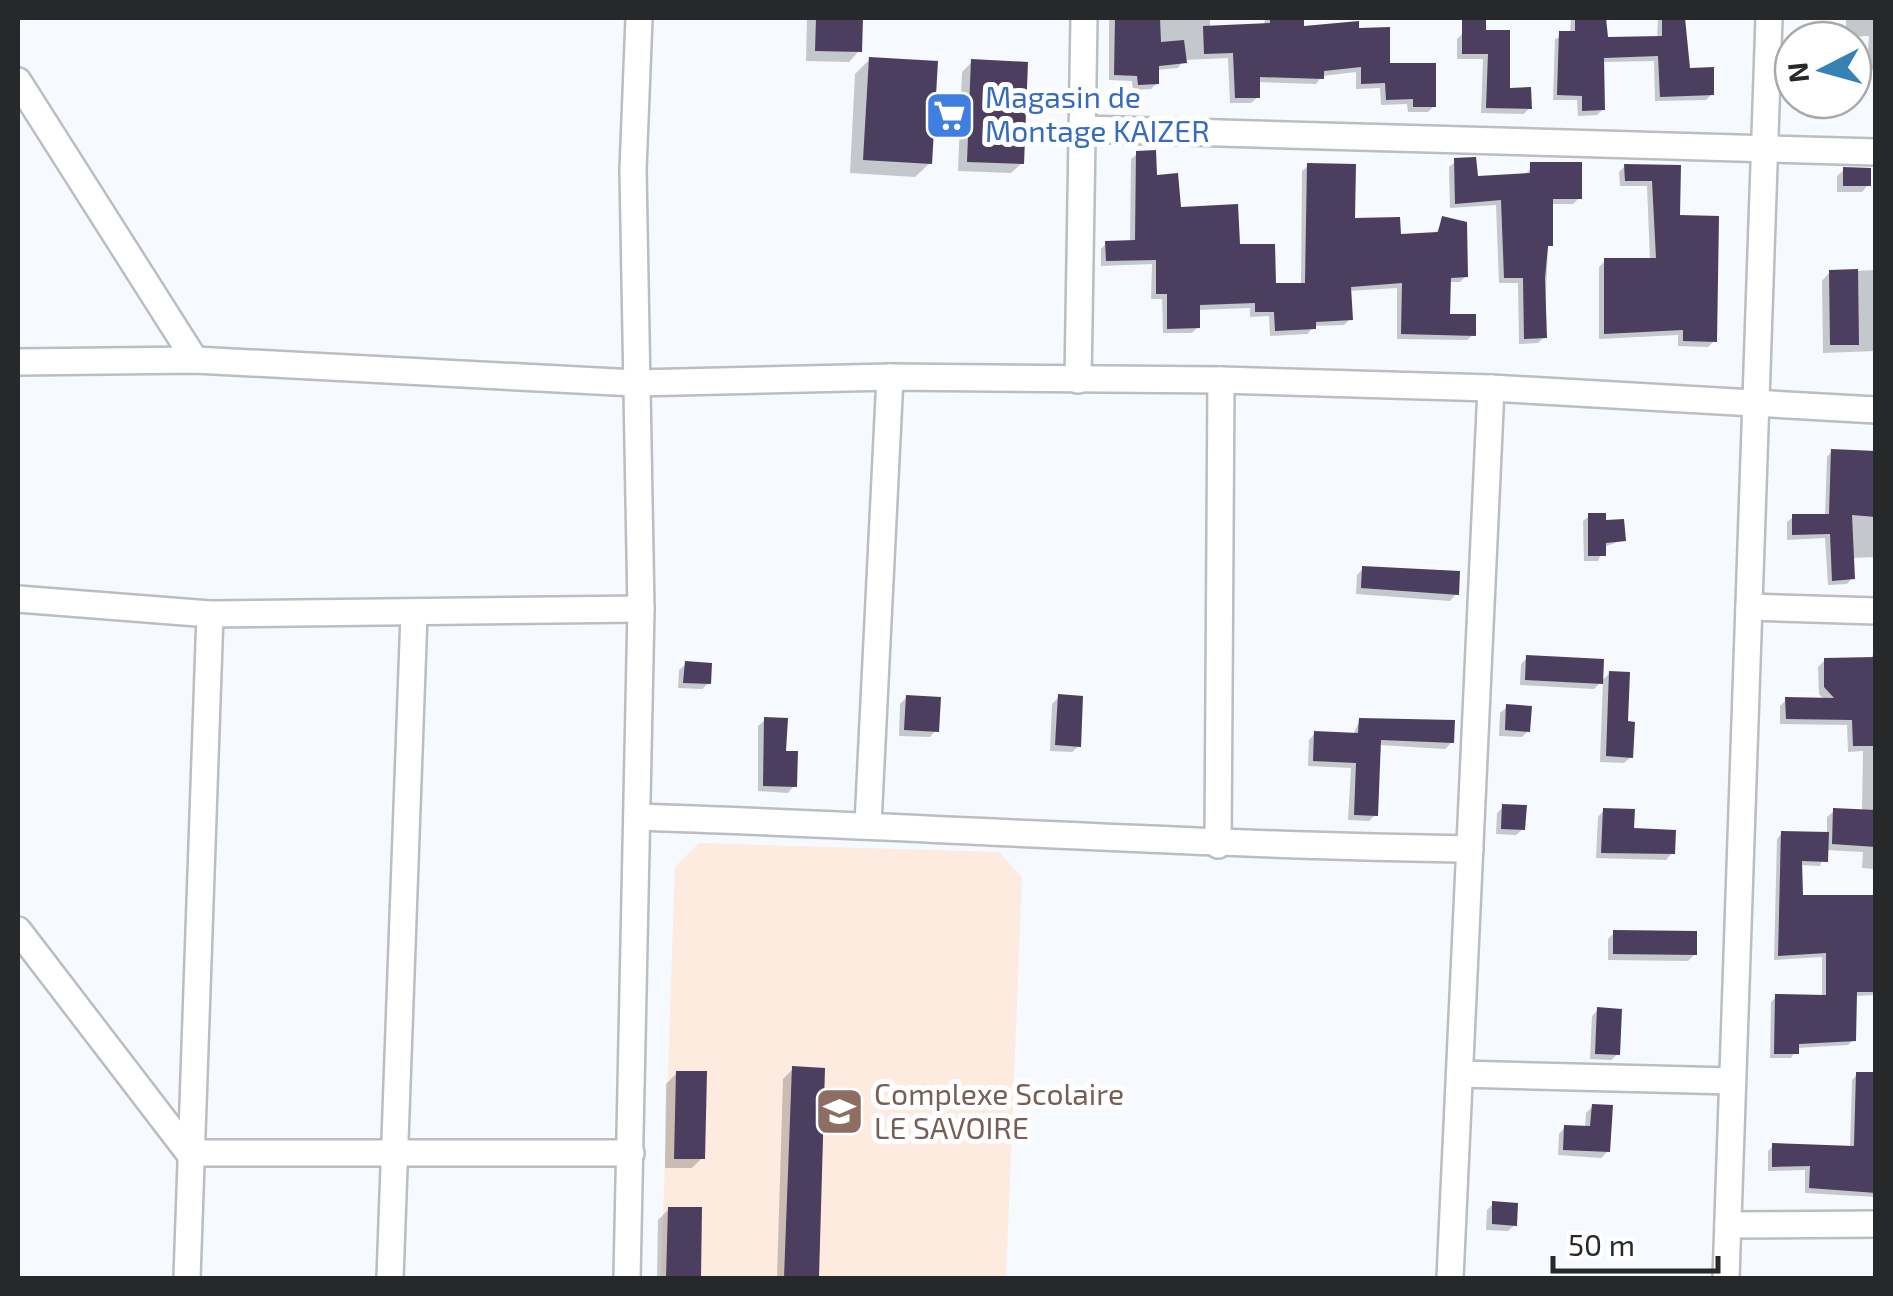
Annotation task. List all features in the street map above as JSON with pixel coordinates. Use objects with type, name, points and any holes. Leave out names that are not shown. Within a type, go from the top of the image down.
[{"type":"street","points":[[628,1278],[641,609],[633,170],[639,18]]},
{"type":"street","points":[[1078,380],[1084,18]]},
{"type":"street","points":[[1726,1278],[1769,18]]},
{"type":"street","points":[[18,80],[194,360]]},
{"type":"street","points":[[1084,129],[1876,152]]},
{"type":"street","points":[[18,362],[194,360],[635,383],[890,377],[1220,380],[1491,388],[1876,410]]},
{"type":"street","points":[[868,824],[890,377]]},
{"type":"street","points":[[1218,846],[1220,380]]},
{"type":"street","points":[[1450,1278],[1491,388]]},
{"type":"street","points":[[18,599],[210,614],[641,609]]},
{"type":"street","points":[[1749,606],[1876,611]]},
{"type":"street","points":[[187,1278],[210,614]]},
{"type":"street","points":[[390,1278],[414,614]]},
{"type":"street","points":[[637,817],[868,824],[1218,846],[1470,850]]},
{"type":"street","points":[[18,930],[189,1154]]},
{"type":"street","points":[[1460,1074],[1732,1081]]},
{"type":"street","points":[[189,1154],[631,1154]]},
{"type":"street","points":[[1728,1225],[1876,1224]]},
{"type":"shaded area","name":"Complexe Scolaire LE SAVOIRE","points":[[699,843],[999,852],[1022,877],[1006,1278],[661,1278],[675,867]]},
{"type":"building","points":[[816,18],[863,18],[862,52],[815,51]]},
{"type":"building","points":[[1115,18],[1160,18],[1161,42],[1184,40],[1187,63],[1159,66],[1159,84],[1138,85],[1137,76],[1114,75]]},
{"type":"building","points":[[1270,18],[1304,18],[1304,26],[1359,21],[1359,28],[1390,27],[1390,63],[1436,63],[1436,107],[1413,107],[1413,99],[1386,100],[1385,83],[1361,84],[1361,67],[1324,71],[1324,79],[1260,77],[1260,98],[1235,98],[1233,53],[1204,54],[1203,26],[1270,23]]},
{"type":"building","points":[[1462,18],[1486,18],[1486,30],[1510,30],[1510,88],[1531,87],[1532,109],[1486,108],[1488,54],[1462,54]]},
{"type":"building","points":[[1575,18],[1606,18],[1608,37],[1662,36],[1662,18],[1685,18],[1690,68],[1714,67],[1714,95],[1660,97],[1658,56],[1604,58],[1605,110],[1582,111],[1582,96],[1557,95],[1559,31],[1575,31]]},
{"type":"building","points":[[869,57],[938,61],[932,164],[863,160]]},
{"type":"building","points":[[971,59],[1028,62],[1024,164],[967,162]]},
{"type":"building","points":[[1156,150],[1157,175],[1178,173],[1181,207],[1238,204],[1240,244],[1275,244],[1276,283],[1305,283],[1307,163],[1356,164],[1355,218],[1400,217],[1401,234],[1438,232],[1442,216],[1467,222],[1468,277],[1451,278],[1450,314],[1476,314],[1476,336],[1401,334],[1402,283],[1351,287],[1353,320],[1316,322],[1316,329],[1275,331],[1274,312],[1255,312],[1255,303],[1200,305],[1200,328],[1167,329],[1167,294],[1156,294],[1156,260],[1106,261],[1105,241],[1135,240],[1136,151]]},
{"type":"building","points":[[1476,157],[1478,176],[1530,173],[1530,162],[1582,162],[1582,199],[1553,199],[1553,246],[1548,246],[1545,278],[1547,338],[1524,339],[1523,278],[1504,278],[1501,200],[1455,204],[1454,158]]},
{"type":"building","points":[[1624,164],[1681,165],[1680,215],[1719,216],[1717,342],[1683,341],[1683,330],[1604,334],[1604,258],[1656,258],[1652,181],[1625,181]]},
{"type":"building","points":[[1843,167],[1871,168],[1871,186],[1843,186]]},
{"type":"building","points":[[1858,269],[1859,345],[1830,345],[1829,270]]},
{"type":"building","points":[[1831,449],[1876,451],[1876,517],[1852,515],[1855,579],[1832,581],[1830,534],[1792,535],[1792,514],[1829,514]]},
{"type":"building","points":[[1588,513],[1606,513],[1606,520],[1624,519],[1626,541],[1606,543],[1606,556],[1588,556]]},
{"type":"building","points":[[1362,566],[1460,571],[1459,595],[1361,588]]},
{"type":"building","points":[[1526,655],[1604,659],[1603,684],[1525,680]]},
{"type":"building","points":[[1876,657],[1876,746],[1853,746],[1852,720],[1786,719],[1785,697],[1834,698],[1824,687],[1824,658]]},
{"type":"building","points":[[685,661],[712,663],[711,684],[683,683]]},
{"type":"building","points":[[1609,671],[1630,672],[1628,721],[1635,722],[1633,758],[1606,756]]},
{"type":"building","points":[[1058,694],[1083,696],[1081,747],[1055,745]]},
{"type":"building","points":[[906,695],[941,697],[939,732],[904,730]]},
{"type":"building","points":[[1506,704],[1532,706],[1530,732],[1505,730]]},
{"type":"building","points":[[764,717],[788,718],[786,751],[798,751],[797,787],[763,786]]},
{"type":"building","points":[[1359,718],[1455,720],[1454,743],[1381,740],[1378,816],[1354,815],[1356,763],[1313,761],[1314,731],[1358,733]]},
{"type":"building","points":[[1502,804],[1527,805],[1525,830],[1501,829]]},
{"type":"building","points":[[1603,808],[1635,809],[1634,828],[1676,830],[1675,854],[1601,853]]},
{"type":"building","points":[[1833,808],[1876,810],[1876,847],[1832,844]]},
{"type":"building","points":[[1781,831],[1829,832],[1828,862],[1802,861],[1803,895],[1876,895],[1876,992],[1857,992],[1856,1041],[1799,1044],[1799,1054],[1774,1054],[1775,994],[1826,995],[1826,953],[1778,956]]},
{"type":"building","points":[[1613,930],[1697,931],[1697,955],[1613,954]]},
{"type":"building","points":[[1597,1007],[1622,1009],[1620,1055],[1595,1054]]},
{"type":"building","points":[[792,1066],[825,1068],[819,1278],[784,1278]]},
{"type":"building","points":[[676,1071],[707,1071],[705,1159],[674,1159]]},
{"type":"building","points":[[1856,1072],[1876,1072],[1876,1193],[1809,1188],[1810,1166],[1772,1167],[1772,1143],[1854,1146]]},
{"type":"building","points":[[1592,1104],[1613,1105],[1610,1152],[1563,1150],[1564,1125],[1590,1126]]},
{"type":"building","points":[[1492,1201],[1518,1203],[1517,1226],[1492,1224]]},
{"type":"building","points":[[668,1207],[702,1207],[701,1278],[666,1278]]},
{"type":"place","name":"Magasin de Montage KAIZER","points":[[950,115]]},
{"type":"place","name":"Complexe Scolaire LE SAVOIRE","points":[[839,1112]]}]
